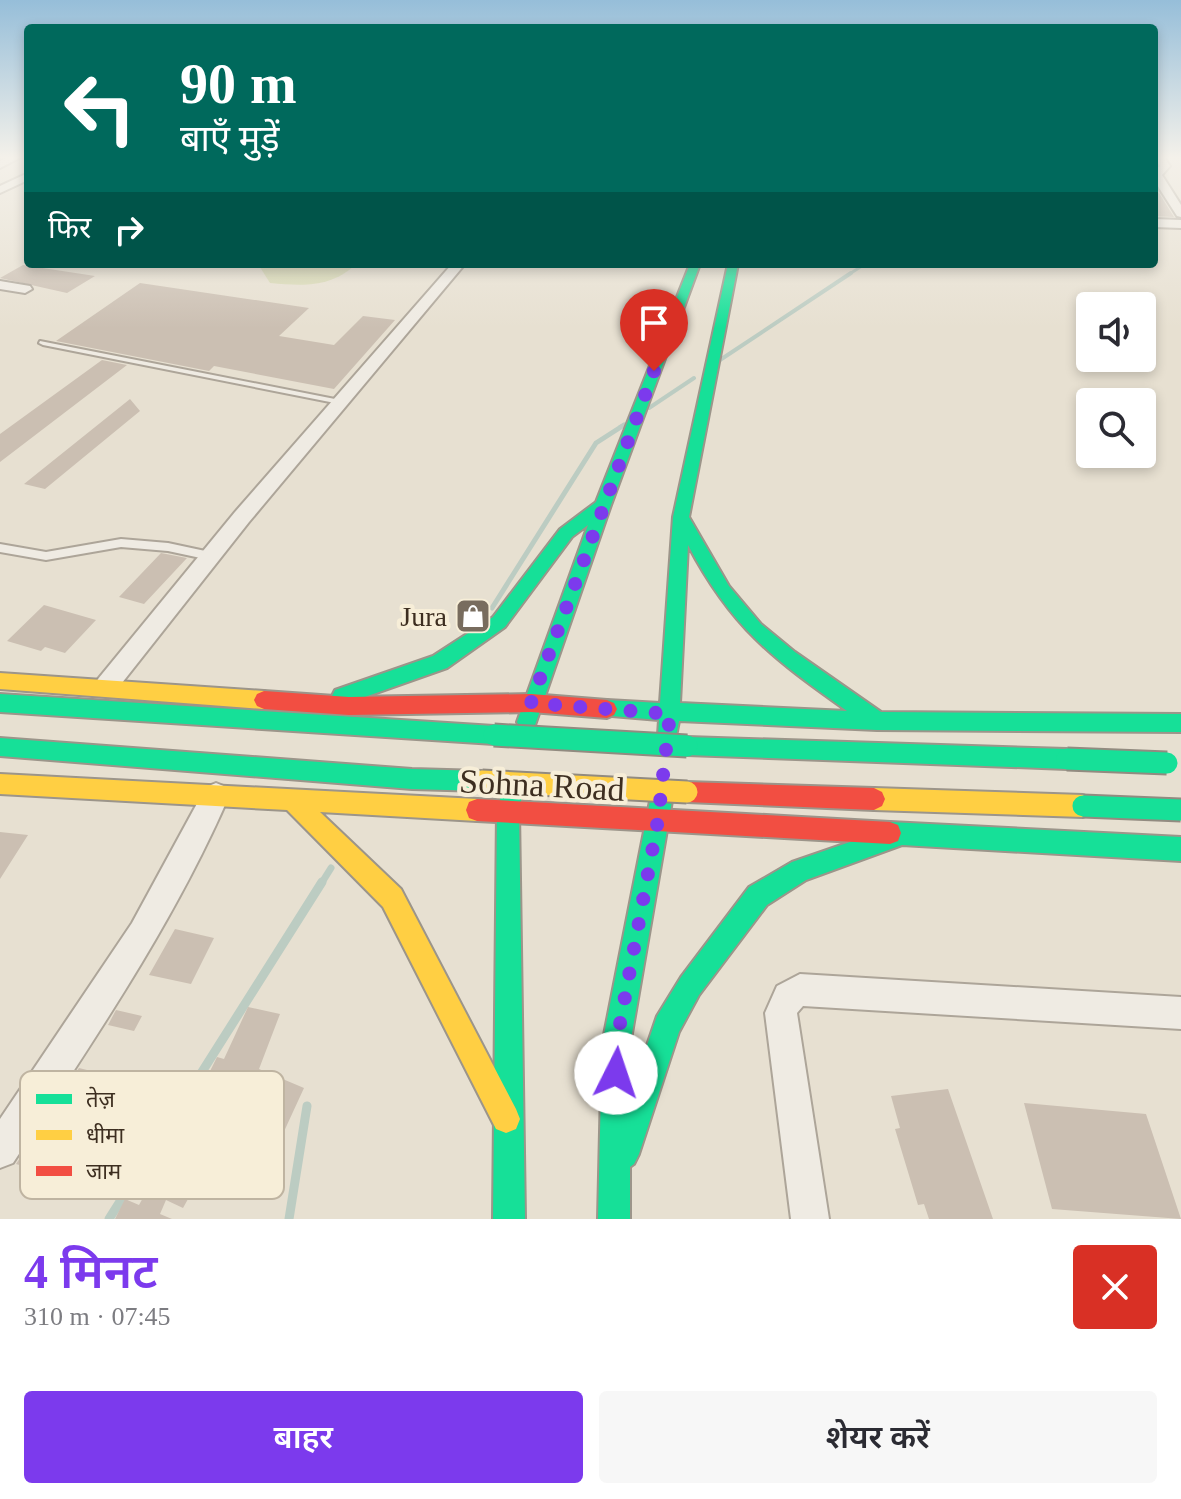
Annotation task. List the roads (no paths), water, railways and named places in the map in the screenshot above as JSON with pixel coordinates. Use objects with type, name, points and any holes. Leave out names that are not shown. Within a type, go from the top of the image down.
[{"type":"main road","points":[[509,1219],[508,811],[531,703],[693,268]]},
{"type":"main road","points":[[614,1219],[616,1045],[658,820],[670,714],[681,517],[732,268]]},
{"type":"main road","points":[[319,703],[440,662],[499,622],[566,533],[603,505]]},
{"type":"main road","points":[[681,517],[723,591],[747,621],[775,646],[877,721]]},
{"type":"main road","points":[[0,681],[106,686],[349,706],[531,703],[670,714],[877,721],[1181,723]]},
{"type":"main road","name":"Sohna Road","points":[[0,703],[687,746],[1174,763]]},
{"type":"main road","points":[[1103,723],[1133,785],[1172,849]]},
{"type":"main road","name":"Sohna Road","points":[[0,747],[396,778],[1181,810]]},
{"type":"main road","points":[[0,784],[1172,849]]},
{"type":"main road","points":[[292,800],[392,898],[509,1126]]},
{"type":"main road","points":[[613,1184],[667,1026],[690,986],[758,896],[800,870],[912,833]]},
{"type":"street","points":[[1158,223],[1181,224]]},
{"type":"street","points":[[106,686],[210,556],[456,268]]},
{"type":"street","points":[[0,285],[25,289]]},
{"type":"street","points":[[54,1071],[113,984],[216,796]]},
{"type":"street","points":[[810,1219],[781,1013],[788,997],[800,990],[1181,1013]]},
{"type":"street","points":[[0,1150],[20,1121]]},
{"type":"lane","points":[[43,343],[340,402]]},
{"type":"lane","points":[[0,548],[46,556],[121,543],[168,547],[210,556]]},
{"type":"waterway","points":[[848,275],[859,268]]},
{"type":"waterway","points":[[720,360],[851,273]]},
{"type":"waterway","points":[[649,408],[694,378]]},
{"type":"waterway","points":[[492,608],[596,443],[624,425],[620,427]]},
{"type":"waterway","points":[[321,884],[331,868]]},
{"type":"waterway","points":[[203,1071],[322,882]]},
{"type":"waterway","points":[[289,1219],[307,1106]]},
{"type":"waterway","points":[[109,1219],[122,1199]]},
{"type":"place","name":"Jura","points":[[473,616]]}]
